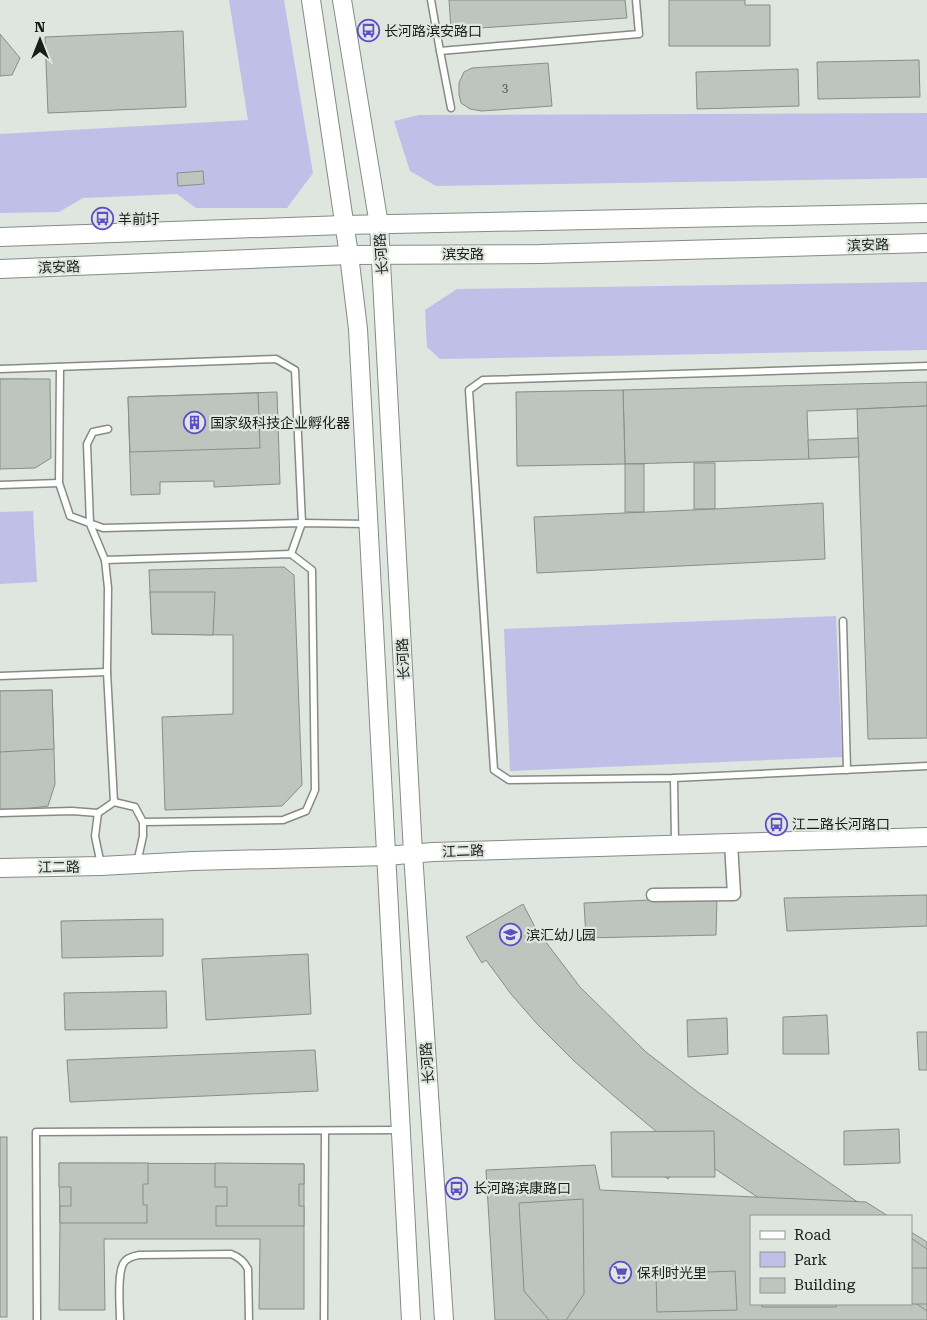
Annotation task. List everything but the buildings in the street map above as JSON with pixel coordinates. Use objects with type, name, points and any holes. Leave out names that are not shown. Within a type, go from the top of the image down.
[{"type":"main road","name":"长河路","points":[[311,0],[349,254],[358,329],[411,1320]]},
{"type":"main road","name":"长河路","points":[[342,0],[379,225],[413,853],[444,1320]]},
{"type":"main road","points":[[0,237],[344,225],[927,213]]},
{"type":"main road","name":"滨安路","points":[[0,269],[349,254],[540,254],[927,243]]},
{"type":"main road","name":"江二路","points":[[0,868],[927,837]]},
{"type":"street","points":[[653,895],[734,894],[731,843]]},
{"type":"lane","points":[[431,0],[451,108]]},
{"type":"lane","points":[[440,51],[639,34],[636,0]]},
{"type":"lane","points":[[0,369],[276,359],[295,370],[302,523],[291,554]]},
{"type":"lane","points":[[927,366],[483,380],[469,390],[494,770],[509,780],[674,778],[927,766]]},
{"type":"lane","points":[[60,367],[59,483],[70,516],[103,528],[302,523],[369,524]]},
{"type":"lane","points":[[108,429],[93,432],[87,444],[90,524],[105,560],[108,588],[108,672],[114,802]]},
{"type":"lane","points":[[0,485],[59,483]]},
{"type":"lane","points":[[105,560],[291,554],[312,570],[315,790],[306,812],[283,820],[143,822]]},
{"type":"lane","points":[[843,621],[847,770]]},
{"type":"lane","points":[[0,676],[108,672]]},
{"type":"lane","points":[[674,778],[675,845]]},
{"type":"lane","points":[[0,814],[72,810],[98,813],[114,802],[135,807],[143,822],[143,836],[137,864]]},
{"type":"lane","points":[[98,813],[96,836],[102,866]]},
{"type":"lane","points":[[37,1320],[36,1132],[325,1132],[401,1130]]},
{"type":"lane","points":[[324,1320],[325,1132]]},
{"type":"lane","points":[[120,1320],[120,1276],[123,1264],[130,1257],[139,1254],[231,1254],[239,1257],[248,1269],[249,1320]]},
{"type":"green space","points":[[229,0],[284,0],[313,173],[287,208],[196,208],[177,194],[83,198],[59,212],[0,213],[0,134],[248,120]]},
{"type":"green space","points":[[927,113],[927,178],[436,186],[410,171],[394,121],[419,115]]},
{"type":"green space","points":[[927,282],[927,350],[440,359],[427,347],[425,310],[457,289]]},
{"type":"green space","points":[[33,511],[37,582],[0,584],[0,512]]},
{"type":"green space","points":[[836,616],[842,757],[510,771],[504,629]]},
{"type":"place","name":"长河路滨安路口","points":[[368,31]]},
{"type":"place","name":"羊前圩","points":[[102,219]]},
{"type":"place","name":"国家级科技企业孵化器","points":[[194,423]]},
{"type":"place","name":"江二路长河路口","points":[[776,824]]},
{"type":"place","name":"滨汇幼儿园","points":[[510,935]]},
{"type":"place","name":"长河路滨康路口","points":[[457,1188]]},
{"type":"place","name":"保利时光里","points":[[621,1273]]}]
